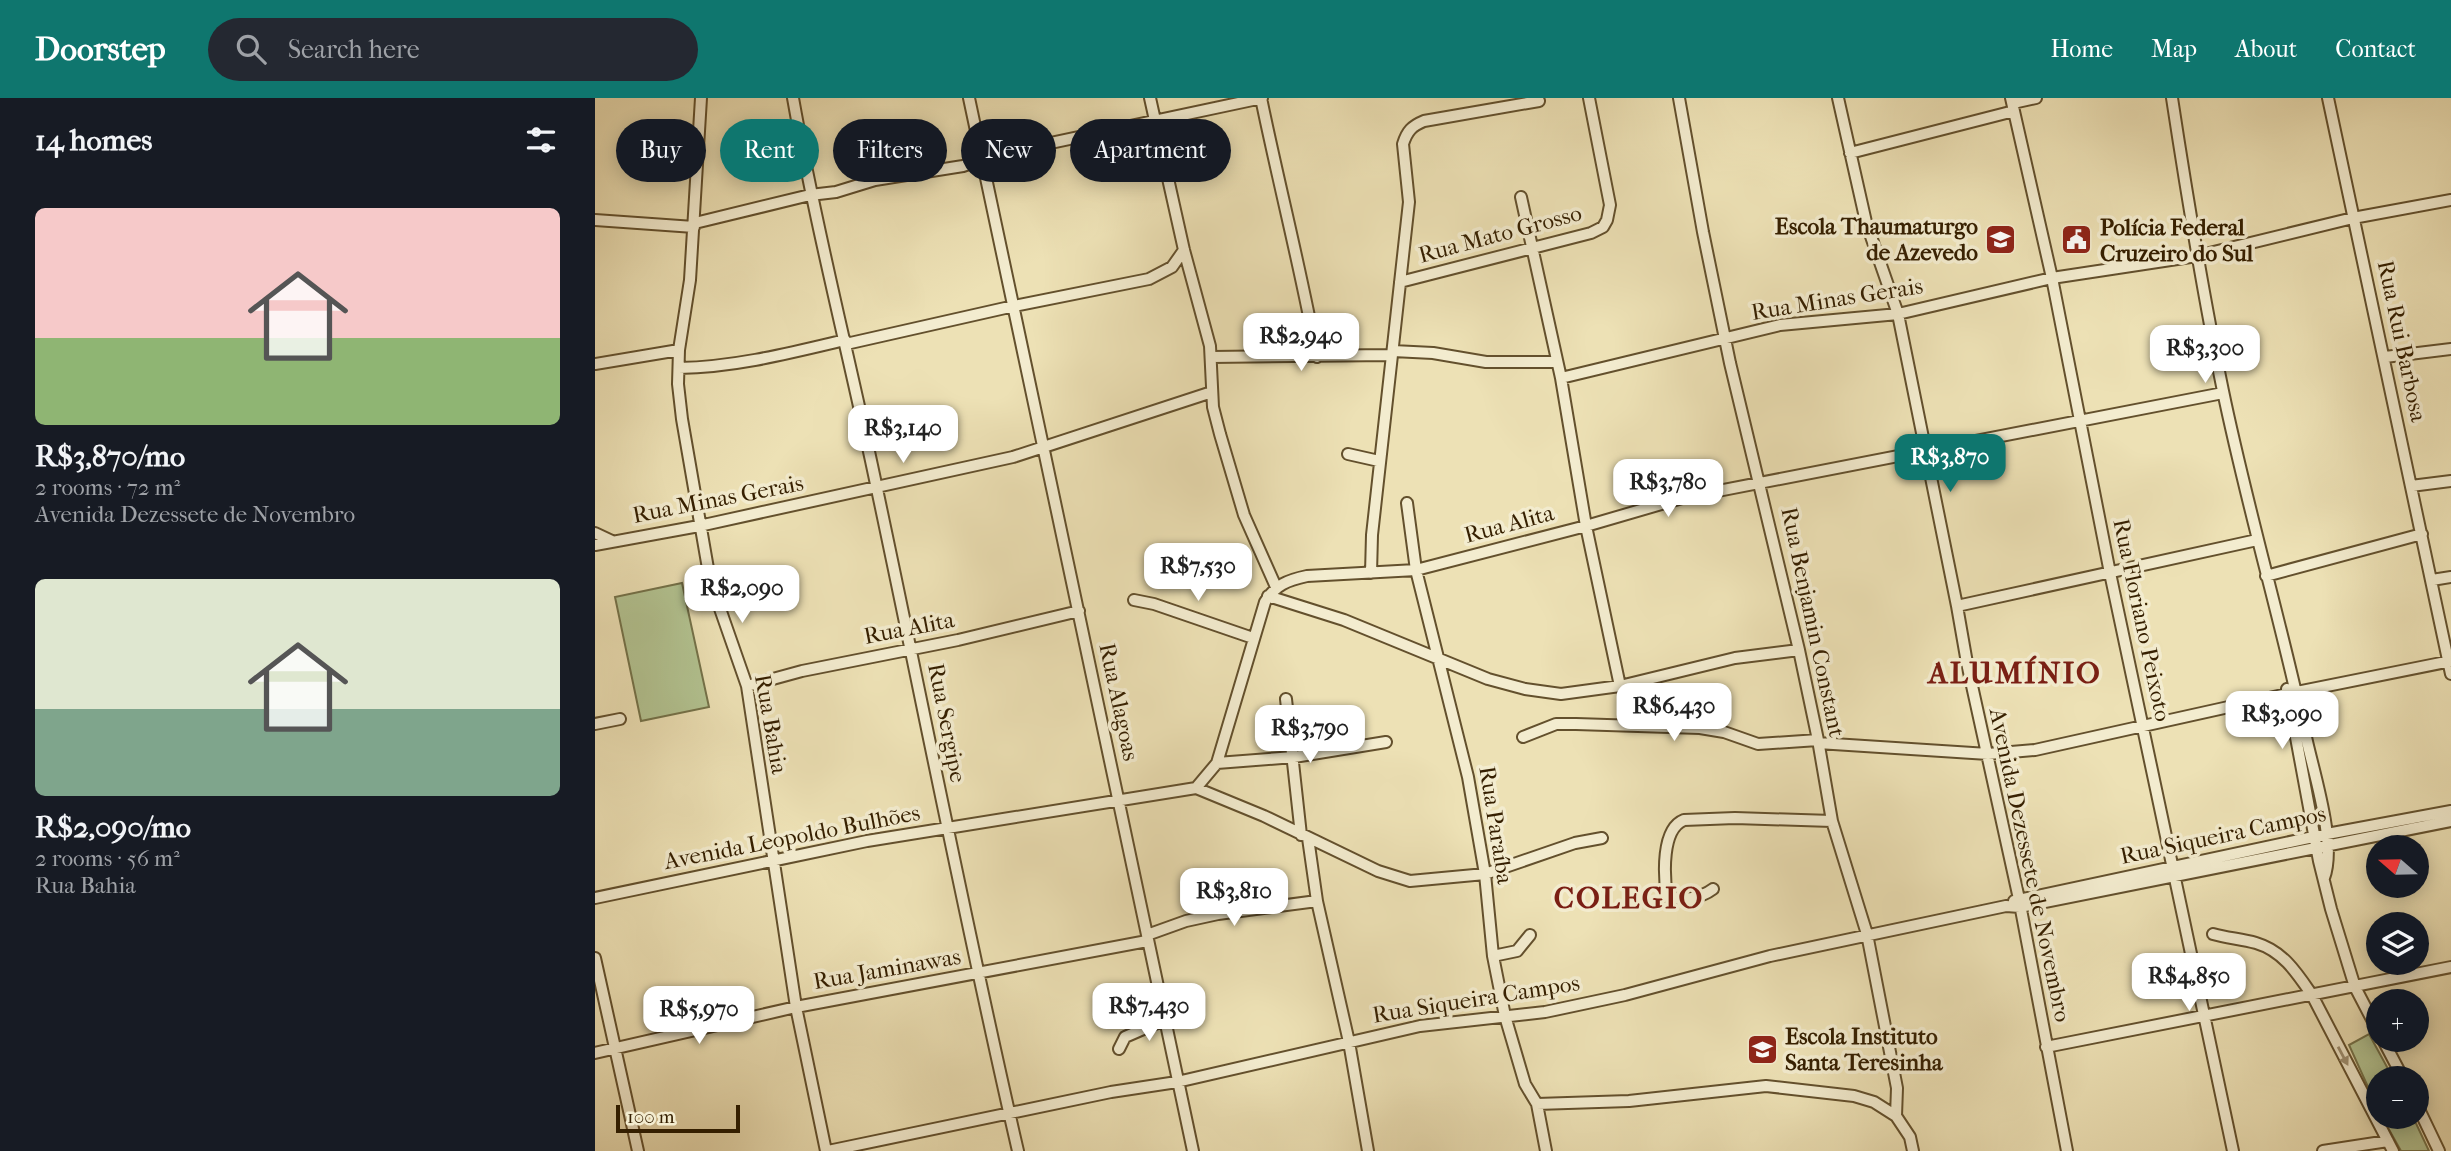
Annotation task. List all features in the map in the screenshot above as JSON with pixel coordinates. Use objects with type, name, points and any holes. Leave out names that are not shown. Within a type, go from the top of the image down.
[{"type":"street","name":"Rua Bahia","points":[[701,98],[695,225],[679,350],[678,384],[682,419],[710,580],[747,686],[796,1007],[827,1151]]},
{"type":"street","name":"Rua Sergipe","points":[[793,98],[810,195],[846,342],[1017,1151]]},
{"type":"street","name":"Rua Alagoas","points":[[969,98],[974,119]]},
{"type":"street","points":[[1150,98],[1155,119]]},
{"type":"street","points":[[1164,119],[1261,98],[1276,173],[1305,290],[1317,357]]},
{"type":"street","name":"Rua Mato Grosso","points":[[1400,282],[1531,250],[1603,227],[1610,205],[1608,183],[1589,98]]},
{"type":"street","name":"Rua Benjamin Constant","points":[[1679,98],[1694,186],[1726,339],[1798,650],[1832,821],[1867,934],[1897,1088],[1896,1116],[1910,1137],[1913,1151]]},
{"type":"street","name":"Avenida Dezessete de Novembro","points":[[1838,98],[1867,222],[1898,314],[2067,1151]]},
{"type":"street","points":[[1850,153],[2036,98]]},
{"type":"street","points":[[2172,98],[2197,256],[2223,393],[2287,662],[2306,766],[2328,839],[2329,859],[2324,878]]},
{"type":"street","name":"Rua Rui Barbosa","points":[[2328,98],[2451,674]]},
{"type":"street","points":[[1371,573],[1379,461],[1409,202],[1403,144],[1406,135],[1413,126],[1437,119],[1539,101]]},
{"type":"street","name":"Rua Floriano Peixoto","points":[[2013,104],[2052,278],[2109,573],[2233,1151]]},
{"type":"street","points":[[595,220],[695,225],[810,195],[836,192],[875,180],[961,166]]},
{"type":"street","name":"Rua Alagoas","points":[[988,182],[1193,1151]]},
{"type":"street","points":[[1169,182],[1212,357],[1213,407],[1230,475],[1244,515],[1276,587]]},
{"type":"street","points":[[1521,197],[1557,362],[1586,526],[1620,686]]},
{"type":"street","name":"Rua Minas Gerais","points":[[1560,378],[1780,325],[1898,314],[2052,278],[2197,256],[2353,218],[2451,200]]},
{"type":"street","points":[[679,368],[716,368],[752,362],[1149,279],[1172,267],[1184,250]]},
{"type":"street","points":[[2385,357],[2451,349]]},
{"type":"street","points":[[595,364],[679,350]]},
{"type":"street","points":[[1212,357],[1433,353],[1486,362],[1557,362]]},
{"type":"street","name":"Rua Minas Gerais","points":[[595,545],[699,526],[1013,457],[1212,392]]},
{"type":"street","name":"Rua Alita","points":[[1217,763],[1268,596],[1276,587],[1290,579],[1416,570],[1682,498],[2223,393]]},
{"type":"street","points":[[1348,454],[1379,461]]},
{"type":"street","points":[[2411,486],[2451,481]]},
{"type":"street","name":"Rua Paraíba","points":[[1407,503],[1416,570],[1466,765],[1485,874],[1493,956],[1505,1016],[1525,1084],[1537,1104],[1546,1151]]},
{"type":"street","points":[[595,533],[612,541]]},
{"type":"street","points":[[2266,576],[2422,534]]},
{"type":"street","points":[[1957,606],[2257,540]]},
{"type":"street","points":[[2432,580],[2451,577]]},
{"type":"street","points":[[1268,596],[1344,620],[1488,679],[1561,694],[1585,693],[1620,686],[1735,658],[1798,650]]},
{"type":"street","points":[[1134,600],[1154,604],[1253,638]]},
{"type":"street","name":"Rua Alita","points":[[747,686],[802,671],[1079,611]]},
{"type":"street","points":[[1523,737],[1556,724],[1700,728],[1724,732],[1758,744],[1818,741],[1987,754],[2035,750],[2450,661]]},
{"type":"street","points":[[1286,699],[1305,837],[1349,1042],[1369,1151]]},
{"type":"street","points":[[595,724],[620,719]]},
{"type":"street","points":[[1386,742],[1293,757],[1217,763],[1196,788],[1264,816],[1400,879],[1423,881],[1485,874],[1575,843],[1602,838]]},
{"type":"street","points":[[2306,766],[2315,842],[2331,909],[2355,987],[2366,1008]]},
{"type":"street","name":"Avenida Leopoldo Bulhões","points":[[595,898],[818,850],[1196,788]]},
{"type":"street","name":"Rua Siqueira Campos","points":[[827,1151],[1111,1092],[1177,1082],[1420,1026],[1545,1012],[1625,995],[1770,956],[1867,934],[2175,872],[2451,811]]},
{"type":"street","points":[[1713,889],[1695,897],[1676,900],[1667,896],[1666,850],[1669,837],[1678,822],[1735,818],[1832,821]]},
{"type":"street","name":"Rua Siqueira Campos","points":[[2328,839],[2451,821]]},
{"type":"street","name":"Rua Jaminawas","points":[[595,1053],[796,1007],[1147,938],[1186,921],[1217,914],[1317,901]]},
{"type":"street","points":[[2213,934],[2255,943],[2273,950],[2297,973],[2312,995],[2391,1146],[2323,1151]]},
{"type":"street","points":[[1493,956],[1517,951],[1530,935]]},
{"type":"street","points":[[595,958],[638,1151]]},
{"type":"street","points":[[2046,1047],[2451,967]]},
{"type":"street","points":[[1118,1049],[1125,1037],[1164,1020]]},
{"type":"street","points":[[1537,1104],[1629,1101],[1766,1086],[1854,1096],[1874,1102],[1896,1116]]},
{"type":"street","points":[[2428,1129],[2439,1151]]},
{"type":"green space","points":[[682,583],[709,707],[641,721],[615,597]]},
{"type":"green space","points":[[2366,1036],[2366,1052],[2379,1052],[2386,1066],[2366,1066],[2366,1083],[2349,1045]]},
{"type":"green space","points":[[2389,1129],[2419,1129],[2429,1151],[2401,1151]]},
{"type":"place","name":"Escola Thaumaturgo de Azevedo","points":[[2001,239]]},
{"type":"place","name":"Polícia Federal Cruzeiro do Sul","points":[[2077,240]]},
{"type":"place","name":"Escola Instituto Santa Teresinha","points":[[1762,1049]]},
{"type":"district","name":"ALUMÍNIO","points":[[2015,673]]},
{"type":"district","name":"COLEGIO","points":[[1629,898]]}]
